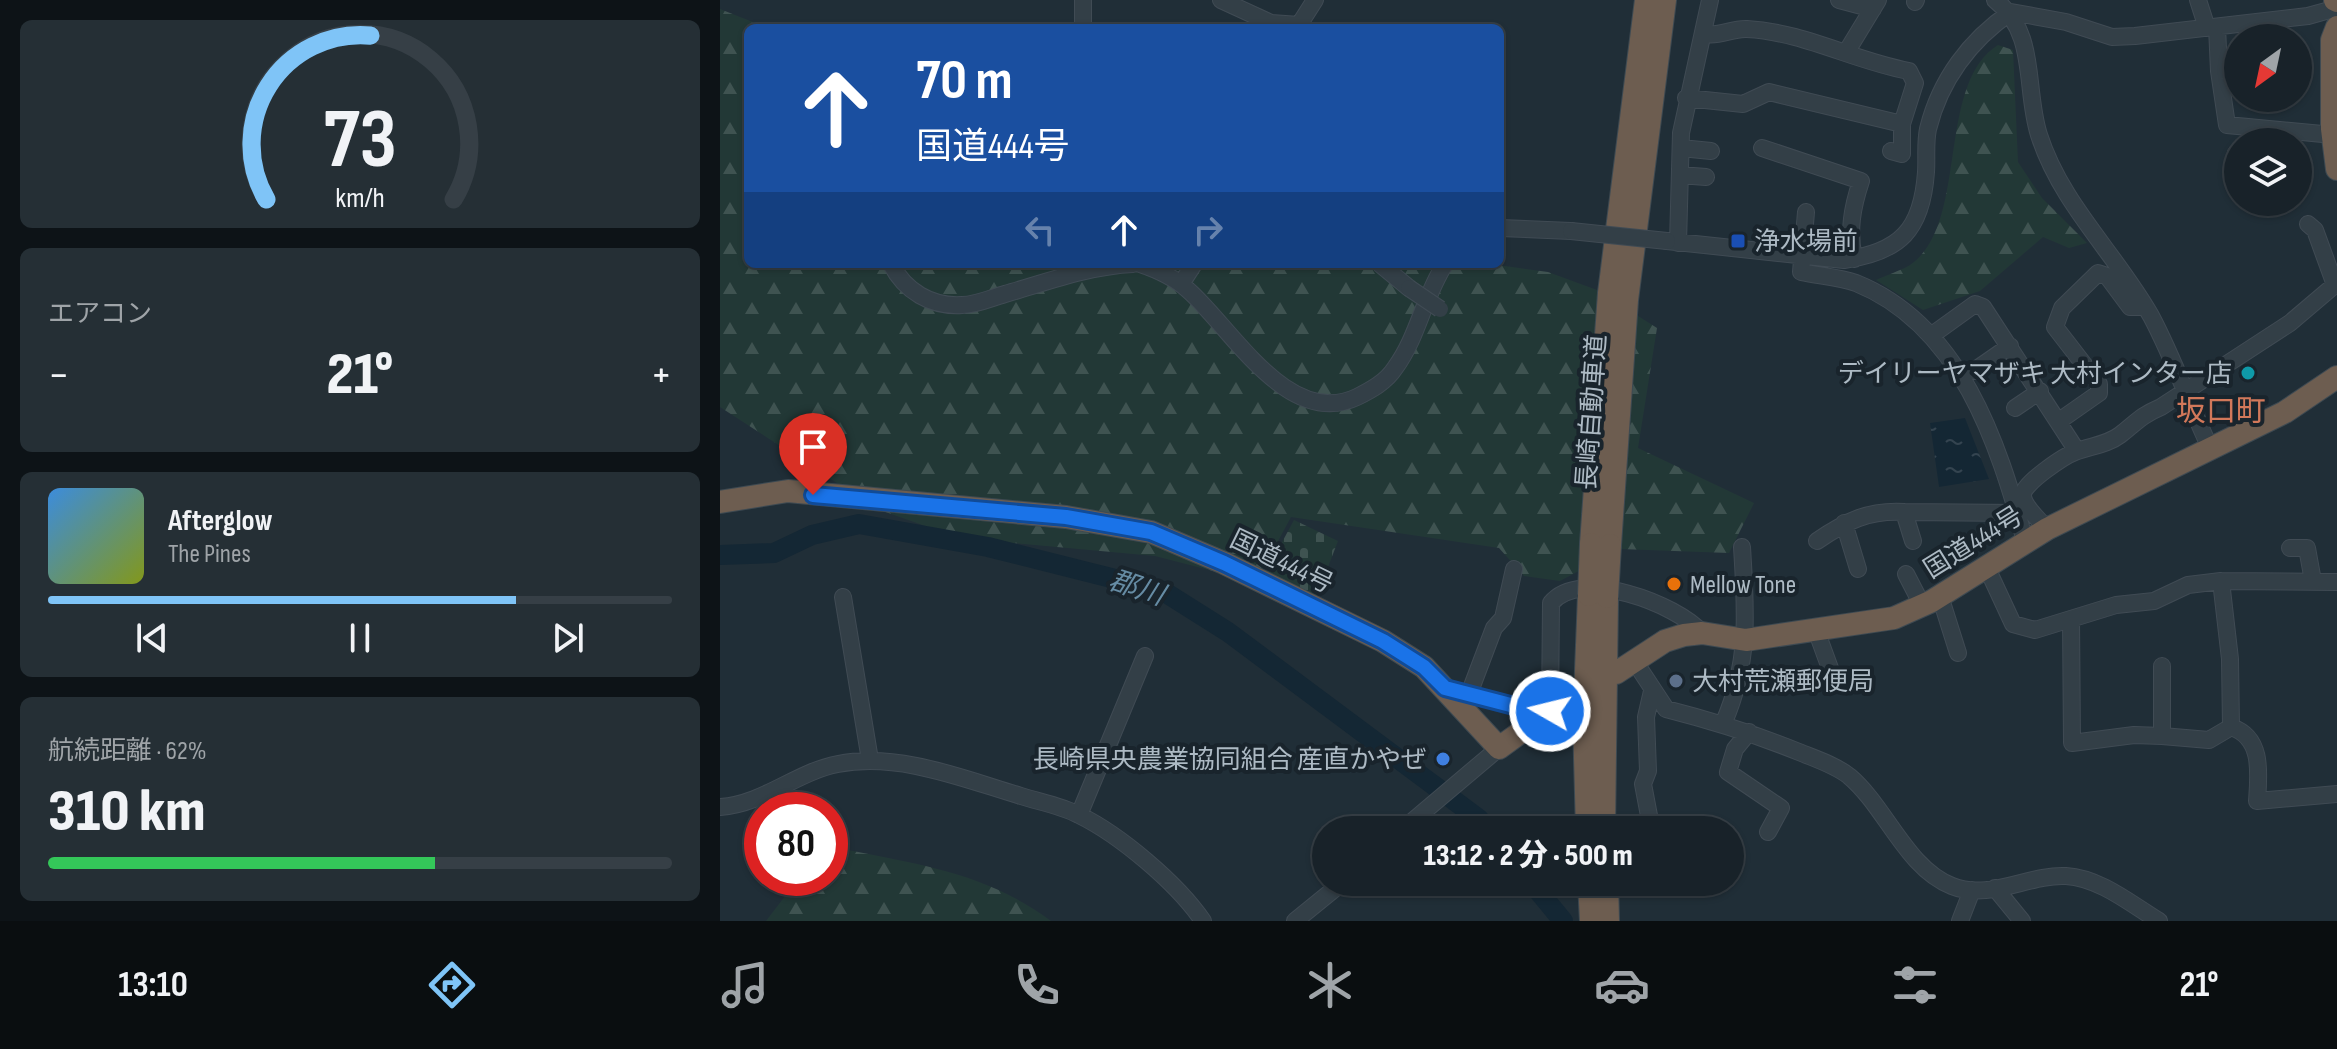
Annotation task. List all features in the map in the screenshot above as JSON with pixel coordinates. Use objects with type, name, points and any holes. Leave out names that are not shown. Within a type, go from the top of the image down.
[{"type":"highway","name":"長崎自動車道","points":[[1598,816],[1598,596],[1609,293],[1646,0]]},
{"type":"highway","name":"長崎自動車道","points":[[1600,544],[1665,0]]},
{"type":"highway","points":[[2337,27],[2332,40],[2337,169]]},
{"type":"highway","name":"国道444号","points":[[1626,668],[1665,641],[1702,633],[1746,640],[1894,618],[1931,601],[2047,529],[2285,412],[2337,377]]},
{"type":"highway","name":"国道444号","points":[[720,502],[788,491],[1066,517],[1151,532],[1224,563],[1383,641],[1424,667],[1499,748]]},
{"type":"highway","points":[[1499,748],[1571,696]]},
{"type":"highway","points":[[1590,896],[1591,921]]},
{"type":"highway","points":[[1607,896],[1608,921]]},
{"type":"street","points":[[1083,0],[1083,24]]},
{"type":"street","points":[[1221,0],[1271,23],[1285,24]]},
{"type":"street","points":[[1300,24],[1315,0]]},
{"type":"street","points":[[1672,242],[1686,98],[1705,34],[1710,0]]},
{"type":"street","points":[[1839,0],[1875,4],[1847,51]]},
{"type":"street","points":[[1995,0],[2011,12],[2066,22],[2112,37],[2308,16],[2337,8]]},
{"type":"street","points":[[2198,0],[2212,28],[2227,125],[2243,128]]},
{"type":"street","points":[[1504,228],[1571,231],[1854,259],[1892,247],[1911,229],[1922,205],[1927,133],[1937,99],[1962,56],[1989,27],[2011,12]]},
{"type":"street","points":[[2011,12],[2024,40],[2038,133],[2050,165],[2063,190],[2145,307],[2211,450]]},
{"type":"street","points":[[1705,34],[1715,36],[1745,28],[1847,51],[1870,64],[1909,71],[1915,83],[1902,124],[1902,154],[1891,151]]},
{"type":"street","points":[[2219,71],[2224,71]]},
{"type":"street","points":[[1686,98],[1743,104],[1769,92],[1902,124]]},
{"type":"street","points":[[2312,134],[2334,128]]},
{"type":"street","points":[[1681,148],[1711,151]]},
{"type":"street","points":[[1762,148],[1861,181],[1852,207],[1850,241],[1854,259]]},
{"type":"street","points":[[1680,175],[1706,177]]},
{"type":"street","points":[[1806,212],[1801,272],[1855,283],[1890,303],[1932,335],[1966,380],[2018,513],[2025,541]]},
{"type":"street","points":[[2047,529],[2025,504],[2023,493],[2028,483],[2077,451],[2086,451],[2120,435],[2138,416],[2161,407],[2290,323],[2336,284],[2315,230],[2308,224]]},
{"type":"street","points":[[893,268],[899,279],[918,295],[939,304],[964,306],[1097,268]]},
{"type":"street","points":[[1152,268],[1181,284],[1279,386],[1301,397],[1326,403],[1350,400],[1374,389],[1394,370],[1443,268]]},
{"type":"street","points":[[1181,284],[1191,268]]},
{"type":"street","points":[[1385,268],[1440,309]]},
{"type":"street","points":[[2059,421],[2099,393],[2099,384],[2055,327],[2062,308],[2098,273],[2107,276],[2130,307],[2145,307]]},
{"type":"street","points":[[1932,335],[1975,304],[1983,307],[2077,451]]},
{"type":"street","points":[[1974,371],[2010,346]]},
{"type":"street","points":[[2015,408],[2040,391]]},
{"type":"street","points":[[1817,541],[1844,523],[1877,511],[2018,513]]},
{"type":"street","points":[[1904,512],[1913,541]]},
{"type":"street","points":[[1844,523],[1858,569]]},
{"type":"street","points":[[1724,722],[1734,699],[1746,640],[1742,547]]},
{"type":"street","points":[[2290,548],[2307,548],[2313,581]]},
{"type":"street","points":[[1987,568],[2013,624],[2035,630],[2116,605],[2154,601],[2188,585],[2221,581],[2337,582]]},
{"type":"street","points":[[1469,694],[1494,628],[1503,618],[1514,569]]},
{"type":"street","points":[[1906,574],[1931,601],[1958,653]]},
{"type":"street","points":[[2221,581],[2230,659],[2231,727]]},
{"type":"street","points":[[1445,688],[1548,713],[1551,603],[1559,593],[1578,588],[1620,592],[1688,617],[1702,633]]},
{"type":"street","points":[[843,597],[870,760]]},
{"type":"street","points":[[2071,619],[2072,743],[2162,736],[2209,740],[2231,727],[2241,730],[2257,752],[2260,770],[2257,801],[2337,794]]},
{"type":"street","points":[[1816,630],[1835,682]]},
{"type":"street","points":[[1079,815],[1145,656]]},
{"type":"street","points":[[2162,666],[2162,736]]},
{"type":"street","points":[[1626,668],[1652,691],[1666,709],[1724,722],[1846,774],[1871,797],[1933,875],[1953,887],[1972,890],[1995,888],[2049,876],[2070,876],[2103,887],[2159,921]]},
{"type":"street","points":[[1649,816],[1643,784],[1648,771],[1646,717],[1652,691]]},
{"type":"street","points":[[1749,732],[1735,749],[1728,772],[1781,808],[1768,832]]},
{"type":"street","points":[[1419,816],[1499,748]]},
{"type":"street","points":[[720,807],[739,805],[766,796],[807,773],[870,760],[939,771],[1079,815],[1147,862],[1203,921]]},
{"type":"street","points":[[1995,888],[2018,920]]},
{"type":"street","points":[[1960,921],[1972,890]]},
{"type":"street","points":[[1295,921],[1326,896]]},
{"type":"green space","points":[[720,9],[758,24],[744,24],[744,268],[1504,266],[1548,272],[1597,290],[1657,328],[1638,448],[1754,503],[1729,553],[1620,549],[1560,581],[1524,576],[1499,548],[1291,517],[1256,582],[1155,556],[1001,542],[931,528],[877,509],[720,407]]},
{"type":"green space","points":[[1998,45],[2013,50],[2018,162],[2042,198],[2087,243],[2069,248],[2043,237],[1980,291],[1923,310],[1876,280],[1910,265],[1928,245],[1940,219],[1948,188],[1966,90],[1979,64]]},
{"type":"green space","points":[[1294,520],[1338,541],[1316,598],[1266,572]]},
{"type":"green space","points":[[848,850],[929,867],[979,882],[1027,905],[1051,921],[766,921],[785,896],[848,896]]},
{"type":"water","points":[[1965,418],[1989,479],[1939,487],[1930,423]]},
{"type":"waterway","name":"郡川","points":[[720,555],[774,553],[812,535],[859,524],[988,547],[1163,591],[1228,632],[1475,816]]},
{"type":"waterway","name":"郡川","points":[[1542,896],[1563,921]]},
{"type":"place","name":"浄水場前","points":[[1738,241]]},
{"type":"place","name":"デイリーヤマザキ 大村インター店","points":[[2248,373]]},
{"type":"place","name":"Mellow Tone","points":[[1674,584]]},
{"type":"place","name":"大村荒瀬郵便局","points":[[1676,681]]},
{"type":"place","name":"長崎県央農業協同組合 産直かやぜ","points":[[1443,759]]},
{"type":"district","name":"坂口町","points":[[2221,411]]},
{"type":"route","points":[[813,495],[1066,517],[1151,532],[1224,563],[1383,641],[1424,667],[1445,688],[1545,714],[1550,711]]}]
